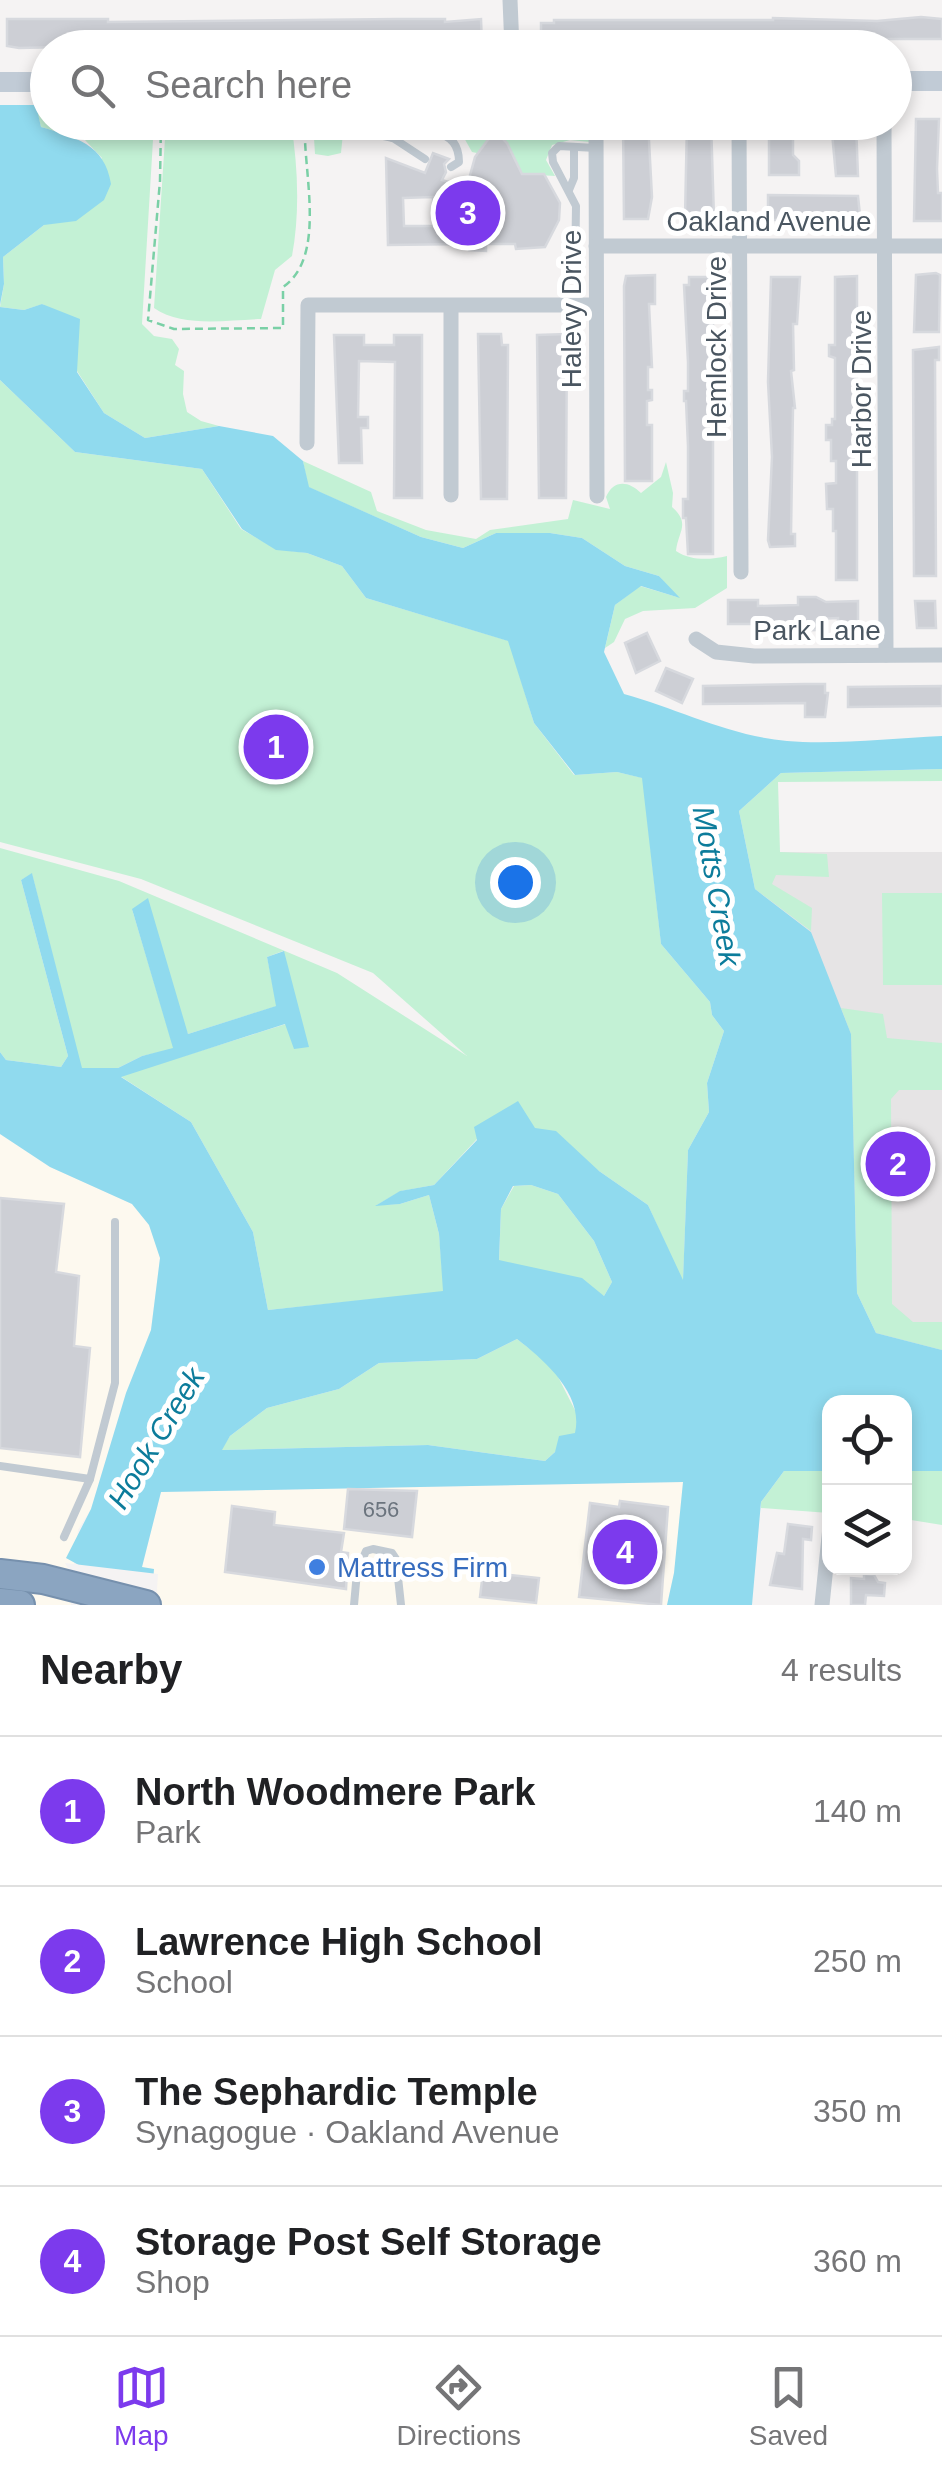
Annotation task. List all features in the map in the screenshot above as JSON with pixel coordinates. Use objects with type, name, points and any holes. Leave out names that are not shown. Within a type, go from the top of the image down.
[{"type":"highway","points":[[0,1602],[8,1590],[43,1579],[146,1605]]},
{"type":"highway","points":[[8,1590],[20,1605]]},
{"type":"street","points":[[510,0],[511,30]]},
{"type":"street","points":[[912,81],[942,81]]},
{"type":"street","points":[[0,82],[30,82]]},
{"type":"street","name":"Halevy Drive","points":[[596,140],[597,496]]},
{"type":"street","name":"Hemlock Drive","points":[[739,140],[740,572]]},
{"type":"street","name":"Harbor Drive","points":[[884,140],[886,655]]},
{"type":"street","name":"Oakland Avenue","points":[[596,246],[942,246]]},
{"type":"street","points":[[307,443],[308,306],[596,305]]},
{"type":"street","points":[[451,306],[451,495]]},
{"type":"street","name":"Park Lane","points":[[696,639],[716,652],[754,656],[942,655]]},
{"type":"street","points":[[822,1605],[825,1575]]},
{"type":"lane","points":[[396,140],[424,159]]},
{"type":"lane","points":[[451,167],[459,162],[454,140]]},
{"type":"lane","points":[[575,274],[576,206],[552,162],[552,153],[560,146],[596,148]]},
{"type":"lane","points":[[569,190],[574,178],[574,148]]},
{"type":"lane","points":[[576,206],[596,202]]},
{"type":"lane","points":[[64,1537],[90,1479],[115,1383],[115,1222]]},
{"type":"lane","points":[[0,1466],[90,1479]]},
{"type":"lane","points":[[354,1605],[360,1560],[366,1551],[382,1550],[396,1559],[401,1605]]},
{"type":"path","points":[[161,140],[148,320],[174,329],[283,328],[283,288],[294,280],[302,265],[308,238],[309,170],[304,140]]},
{"type":"shaded area","points":[[772,852],[942,852],[942,1350],[876,1333],[811,932],[755,889]]},
{"type":"shaded area","points":[[0,1134],[50,1167],[132,1204],[149,1225],[160,1258],[151,1330],[126,1393],[91,1509],[78,1530],[74,1564],[76,1605],[0,1605]]},
{"type":"shaded area","points":[[684,1482],[667,1605],[151,1605],[154,1569],[142,1568],[161,1492]]},
{"type":"green space","points":[[85,140],[153,140],[142,324],[154,336],[172,339],[179,349],[175,365],[184,371],[187,412],[219,426],[145,438],[104,413],[77,371],[43,304],[24,310],[0,307],[3,257],[44,225],[102,158]]},
{"type":"green space","points":[[165,140],[293,140],[295,240],[292,256],[275,270],[261,319],[192,321],[154,308]]},
{"type":"green space","points":[[314,140],[342,140],[341,153],[315,154]]},
{"type":"green space","points":[[465,140],[488,140],[477,153],[472,152]]},
{"type":"green space","points":[[503,140],[570,140],[552,145],[546,160],[555,176],[522,174]]},
{"type":"green space","points":[[0,380],[75,452],[202,469],[241,529],[276,549],[307,553],[342,566],[366,598],[509,641],[534,723],[574,775],[617,772],[643,778],[661,944],[710,1002],[712,1015],[724,1031],[707,1083],[709,1112],[688,1150],[683,1283],[648,1205],[599,1171],[477,1139],[434,1185],[401,1191],[377,1205],[400,1204],[429,1195],[439,1234],[444,1292],[268,1310],[253,1232],[191,1122],[120,1076],[286,1024],[308,1047],[283,951],[267,957],[277,1006],[188,1034],[132,909],[174,1049],[142,1056],[118,1068],[81,1068],[32,874],[21,880],[68,1056],[61,1067],[6,1060],[0,1052],[0,848],[119,881],[337,973],[467,1056],[373,973],[141,879],[0,842]]},
{"type":"green space","points":[[303,461],[371,492],[377,511],[426,530],[476,539],[490,530],[568,519],[573,500],[610,509],[606,497],[613,487],[626,484],[641,493],[661,477],[666,462],[672,507],[682,523],[676,551],[701,559],[727,556],[727,588],[695,608],[643,611],[625,619],[614,642],[605,648],[615,605],[640,586],[677,597],[659,576],[625,566],[582,538],[550,533],[496,533],[463,548],[421,537],[308,487]]},
{"type":"green space","points":[[942,769],[942,781],[778,782],[780,852],[827,854],[829,877],[776,875],[772,884],[812,908],[811,931],[755,889],[739,811],[781,773]]},
{"type":"green space","points":[[882,893],[942,893],[942,985],[883,985]]},
{"type":"green space","points":[[841,1008],[883,1014],[887,1038],[942,1043],[942,1090],[899,1090],[891,1099],[892,1304],[913,1322],[942,1322],[942,1350],[876,1333],[857,1293],[851,1034]]},
{"type":"green space","points":[[531,1185],[558,1194],[594,1241],[612,1282],[604,1296],[499,1261],[501,1209],[514,1186]]},
{"type":"green space","points":[[517,1339],[553,1367],[579,1418],[576,1433],[545,1461],[428,1445],[221,1450],[230,1436],[267,1408],[339,1389],[379,1363],[477,1359]]},
{"type":"green space","points":[[784,1471],[822,1471],[822,1512],[761,1508],[761,1502]]},
{"type":"green space","points":[[912,1471],[942,1471],[942,1525],[912,1520]]},
{"type":"water","points":[[0,105],[30,105],[30,140],[79,140],[102,160],[111,184],[104,200],[76,221],[44,225],[3,257],[0,305]]},
{"type":"water","points":[[42,304],[80,319],[77,372],[104,413],[145,438],[219,426],[273,436],[303,461],[309,487],[421,537],[463,548],[496,533],[550,533],[582,538],[625,566],[659,576],[680,598],[641,586],[615,605],[604,652],[624,694],[725,728],[787,741],[942,736],[942,769],[781,773],[739,811],[755,889],[811,932],[851,1034],[857,1293],[876,1333],[942,1350],[942,1471],[912,1471],[912,1395],[822,1395],[822,1471],[784,1471],[761,1502],[752,1605],[667,1605],[683,1482],[161,1492],[142,1567],[154,1569],[151,1605],[66,1558],[91,1509],[126,1393],[151,1330],[160,1258],[149,1225],[132,1204],[50,1167],[0,1134],[0,1052],[6,1060],[61,1067],[68,1056],[21,880],[32,873],[82,1068],[118,1068],[142,1056],[173,1048],[132,909],[148,898],[188,1034],[276,1006],[267,957],[284,951],[309,1047],[294,1049],[285,1024],[121,1077],[191,1122],[253,1232],[268,1310],[443,1291],[439,1234],[429,1195],[400,1204],[375,1206],[400,1191],[434,1185],[477,1140],[474,1127],[518,1101],[535,1128],[556,1131],[599,1171],[648,1205],[683,1280],[688,1150],[709,1112],[707,1083],[724,1031],[712,1015],[710,1002],[661,944],[642,778],[617,772],[575,775],[534,723],[508,641],[366,598],[342,566],[307,553],[276,550],[242,529],[202,469],[75,452],[0,380],[0,307],[24,310]],"holes":[[[531,1185],[558,1194],[594,1241],[612,1282],[604,1296],[582,1278],[499,1260],[501,1209],[513,1186]],[[517,1339],[539,1357],[568,1392],[576,1419],[575,1433],[559,1436],[555,1452],[545,1461],[428,1445],[222,1450],[230,1436],[267,1408],[339,1389],[379,1363],[477,1359]]]},
{"type":"pier","points":[[65,1563],[158,1574],[156,1605],[71,1605],[73,1576]]},
{"type":"building","points":[[7,19],[481,19],[481,30],[30,30],[30,48],[7,46]]},
{"type":"building","points":[[942,19],[942,39],[912,39],[912,30],[541,30],[541,23],[554,20]]},
{"type":"building","points":[[916,119],[939,119],[937,169],[942,221],[914,221]]},
{"type":"building","points":[[488,140],[504,140],[522,174],[544,174],[560,203],[559,220],[545,247],[516,249],[515,244],[486,244],[486,251],[469,250],[469,244],[388,245],[386,158],[425,173],[433,153],[449,159],[444,164],[442,180],[458,185],[469,179],[475,157]],"holes":[[[433,197],[434,226],[404,226],[403,198]]]},
{"type":"building","points":[[623,140],[649,140],[652,197],[648,219],[624,219]]},
{"type":"building","points":[[687,140],[712,140],[714,218],[685,218]]},
{"type":"building","points":[[769,140],[793,140],[799,175],[769,175]]},
{"type":"building","points":[[833,140],[857,140],[858,176],[836,176]]},
{"type":"building","points":[[768,195],[858,196],[860,215],[858,220],[768,220]]},
{"type":"building","points":[[655,275],[655,304],[649,304],[652,367],[648,367],[648,390],[652,390],[652,400],[647,401],[647,425],[652,425],[652,481],[625,481],[624,286],[626,276]]},
{"type":"building","points":[[916,275],[940,275],[939,332],[914,332]]},
{"type":"building","points":[[857,276],[857,580],[836,580],[836,531],[833,509],[827,509],[826,484],[836,483],[836,461],[831,461],[831,440],[826,440],[826,425],[832,425],[835,419],[835,358],[829,356],[829,345],[835,345],[835,277]]},
{"type":"building","points":[[689,277],[713,277],[713,554],[688,554],[683,518],[683,499],[688,499],[684,285],[689,285]]},
{"type":"building","points":[[771,277],[800,277],[791,371],[795,408],[791,534],[795,534],[795,546],[770,547],[768,540],[772,457],[768,382]]},
{"type":"building","points":[[478,334],[501,334],[502,345],[508,345],[507,499],[481,499]]},
{"type":"building","points":[[567,334],[566,498],[539,498],[537,335]]},
{"type":"building","points":[[334,335],[364,335],[364,345],[394,345],[394,335],[422,335],[422,498],[394,498],[395,362],[359,361],[358,417],[368,417],[368,428],[361,428],[362,463],[339,463]]},
{"type":"building","points":[[939,347],[939,360],[935,360],[936,576],[914,576],[913,350]]},
{"type":"building","points":[[798,597],[816,597],[826,602],[858,601],[858,628],[838,628],[838,618],[817,619],[817,630],[774,631],[774,627],[764,628],[764,624],[728,624],[728,600],[758,600],[758,606],[798,605]]},
{"type":"building","points":[[915,601],[935,601],[936,628],[917,628]]},
{"type":"building","points":[[647,633],[660,661],[636,673],[625,643]]},
{"type":"building","points":[[666,668],[693,679],[682,703],[656,691]]},
{"type":"building","points":[[825,684],[825,717],[805,717],[805,703],[703,704],[703,686]]},
{"type":"building","points":[[942,686],[942,706],[848,707],[848,687]]},
{"type":"building","points":[[0,1198],[64,1204],[56,1272],[79,1276],[74,1346],[90,1348],[80,1457],[0,1448]]},
{"type":"building","points":[[348,1489],[417,1491],[412,1537],[344,1529]]},
{"type":"building","points":[[620,1501],[668,1507],[661,1605],[579,1597],[590,1503],[619,1507]]},
{"type":"building","points":[[232,1506],[275,1512],[274,1525],[344,1533],[341,1552],[348,1553],[346,1589],[225,1572]]},
{"type":"building","points":[[788,1524],[812,1527],[811,1540],[803,1539],[802,1589],[770,1585],[777,1553],[784,1554]]},
{"type":"building","points":[[483,1572],[539,1578],[536,1603],[480,1597]]},
{"type":"building","points":[[864,1575],[874,1575],[878,1582],[885,1583],[884,1596],[866,1595],[865,1605],[851,1605],[851,1578],[864,1579]]},
{"type":"place","name":"The Sephardic Temple","points":[[468,213]]},
{"type":"place","name":"North Woodmere Park","points":[[276,747]]},
{"type":"place","name":"Lawrence High School","points":[[898,1164]]},
{"type":"place","name":"Storage Post Self Storage","points":[[625,1552]]},
{"type":"place","name":"Mattress Firm","points":[[317,1567]]},
{"type":"water label","name":"Motts Creek","points":[[717,886]]},
{"type":"water label","name":"Hook Creek","points":[[156,1438]]}]
